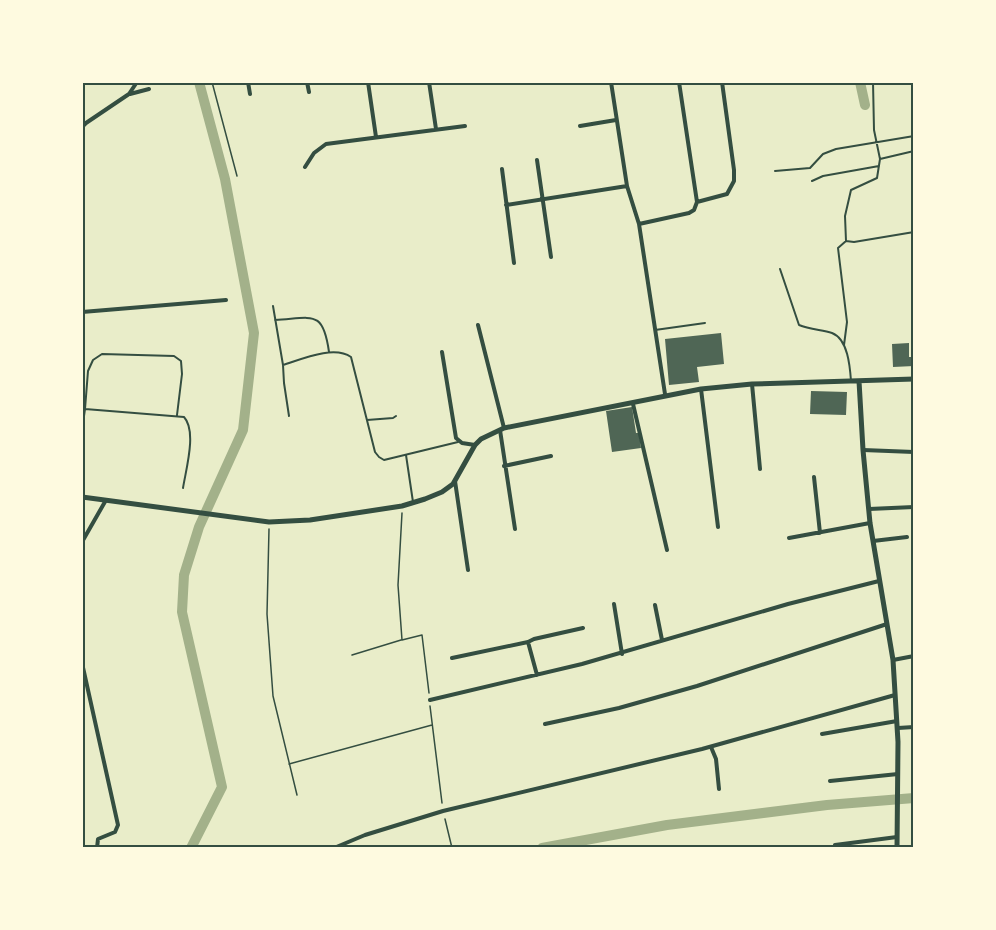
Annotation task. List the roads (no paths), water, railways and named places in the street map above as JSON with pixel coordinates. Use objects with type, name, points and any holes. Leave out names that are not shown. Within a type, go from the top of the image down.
[{"type":"street","points":[[129,94],[137,82]]},
{"type":"street","points":[[248,82],[250,93]]},
{"type":"street","points":[[307,82],[309,92]]},
{"type":"street","points":[[368,82],[376,137]]},
{"type":"street","points":[[429,82],[436,129]]},
{"type":"street","points":[[611,82],[627,186],[639,224],[665,394]]},
{"type":"street","points":[[639,224],[694,210],[696,202],[680,82]]},
{"type":"street","points":[[696,202],[727,194],[734,181],[722,82]]},
{"type":"street","points":[[82,127],[129,94],[149,89]]},
{"type":"street","points":[[580,126],[616,120]]},
{"type":"street","points":[[305,167],[314,153],[326,144],[465,126]]},
{"type":"street","points":[[537,160],[551,257]]},
{"type":"street","points":[[502,169],[514,263]]},
{"type":"street","points":[[506,205],[627,186]]},
{"type":"street","points":[[82,312],[226,300]]},
{"type":"street","points":[[478,325],[502,429],[504,466],[515,528]]},
{"type":"street","points":[[442,352],[454,432],[458,442],[475,445]]},
{"type":"street","points":[[82,497],[269,522],[310,520],[402,506],[442,492],[455,480],[475,445],[481,439],[502,429],[633,404],[665,394],[701,389],[752,384],[914,379]]},
{"type":"street","points":[[859,381],[868,509],[893,660],[896,695],[897,848]]},
{"type":"street","points":[[752,384],[760,469]]},
{"type":"street","points":[[701,389],[718,526]]},
{"type":"street","points":[[633,404],[667,550]]},
{"type":"street","points":[[863,450],[914,452]]},
{"type":"street","points":[[504,466],[551,456]]},
{"type":"street","points":[[814,477],[820,533]]},
{"type":"street","points":[[455,480],[468,570]]},
{"type":"street","points":[[82,542],[106,500]]},
{"type":"street","points":[[868,509],[914,507]]},
{"type":"street","points":[[789,538],[870,523]]},
{"type":"street","points":[[873,542],[907,537]]},
{"type":"street","points":[[430,700],[622,654],[662,640],[788,604],[879,581]]},
{"type":"street","points":[[614,604],[622,654]]},
{"type":"street","points":[[656,605],[662,640]]},
{"type":"street","points":[[545,724],[620,708],[675,692],[887,624]]},
{"type":"street","points":[[452,658],[583,628]]},
{"type":"street","points":[[528,642],[537,675]]},
{"type":"street","points":[[893,660],[914,656]]},
{"type":"street","points":[[82,663],[118,825],[115,832],[98,839],[97,848]]},
{"type":"street","points":[[334,848],[365,835],[443,811],[711,747],[896,695]]},
{"type":"street","points":[[822,734],[897,725],[914,727]]},
{"type":"street","points":[[711,747],[716,759],[719,789]]},
{"type":"street","points":[[830,781],[898,774]]},
{"type":"street","points":[[835,845],[897,837]]},
{"type":"lane","points":[[846,241],[845,216],[851,190],[877,178],[880,159],[876,143],[873,82]]},
{"type":"lane","points":[[775,171],[805,170],[810,168],[823,154],[836,149],[914,136]]},
{"type":"lane","points":[[880,159],[914,152]]},
{"type":"lane","points":[[812,181],[823,176],[879,166]]},
{"type":"lane","points":[[851,381],[844,345],[847,322],[838,248],[846,241],[854,242],[914,232]]},
{"type":"lane","points":[[780,268],[799,325],[832,333],[844,345]]},
{"type":"lane","points":[[273,306],[290,416]]},
{"type":"lane","points":[[275,320],[313,318],[326,330],[329,352]]},
{"type":"lane","points":[[655,330],[705,323]]},
{"type":"lane","points":[[283,364],[334,350],[344,352],[351,357],[375,452],[379,458],[384,460],[458,442]]},
{"type":"lane","points":[[82,430],[88,371],[93,360],[102,354],[174,356],[181,362],[182,374],[177,415]]},
{"type":"lane","points":[[85,409],[184,417],[189,422],[191,437],[183,488]]},
{"type":"lane","points":[[367,420],[396,416]]},
{"type":"lane","points":[[406,454],[413,503]]},
{"type":"waterway","points":[[191,848],[222,787],[182,612],[184,575],[199,527],[243,430],[254,333],[225,179],[199,82]]},
{"type":"waterway","points":[[860,82],[865,105]]},
{"type":"waterway","points":[[542,848],[667,825],[827,805],[914,798]]}]
